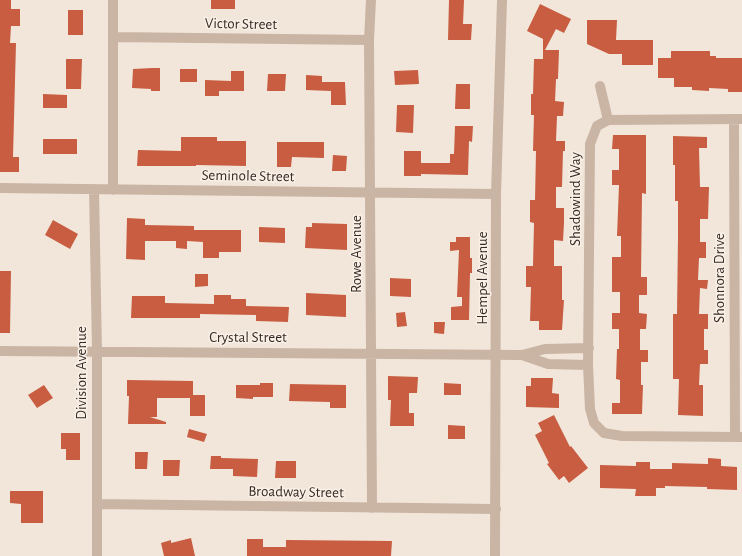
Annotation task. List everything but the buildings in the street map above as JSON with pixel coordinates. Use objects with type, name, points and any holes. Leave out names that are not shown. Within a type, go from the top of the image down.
[{"type":"street","points":[[113,0],[113,190]]},
{"type":"street","name":"Rowe Avenue","points":[[371,0],[372,508]]},
{"type":"street","name":"Hempel Avenue","points":[[495,556],[497,354],[496,194],[502,0]]},
{"type":"street","name":"Victor Street","points":[[113,37],[370,40]]},
{"type":"street","points":[[600,86],[608,120],[738,119]]},
{"type":"street","name":"Shonnora Drive","points":[[738,119],[738,437]]},
{"type":"street","name":"Shadowind Way","points":[[608,120],[597,126],[590,144],[588,365],[590,409],[594,423],[604,433],[622,436],[738,437]]},
{"type":"street","name":"Seminole Street","points":[[0,188],[496,194]]},
{"type":"street","name":"Division Avenue","points":[[94,189],[97,352],[97,556]]},
{"type":"street","points":[[522,355],[545,349],[589,348]]},
{"type":"street","name":"Crystal Street","points":[[0,351],[497,354]]},
{"type":"street","points":[[497,354],[522,355],[548,364],[588,365]]},
{"type":"street","name":"Broadway Street","points":[[97,504],[496,509]]}]
